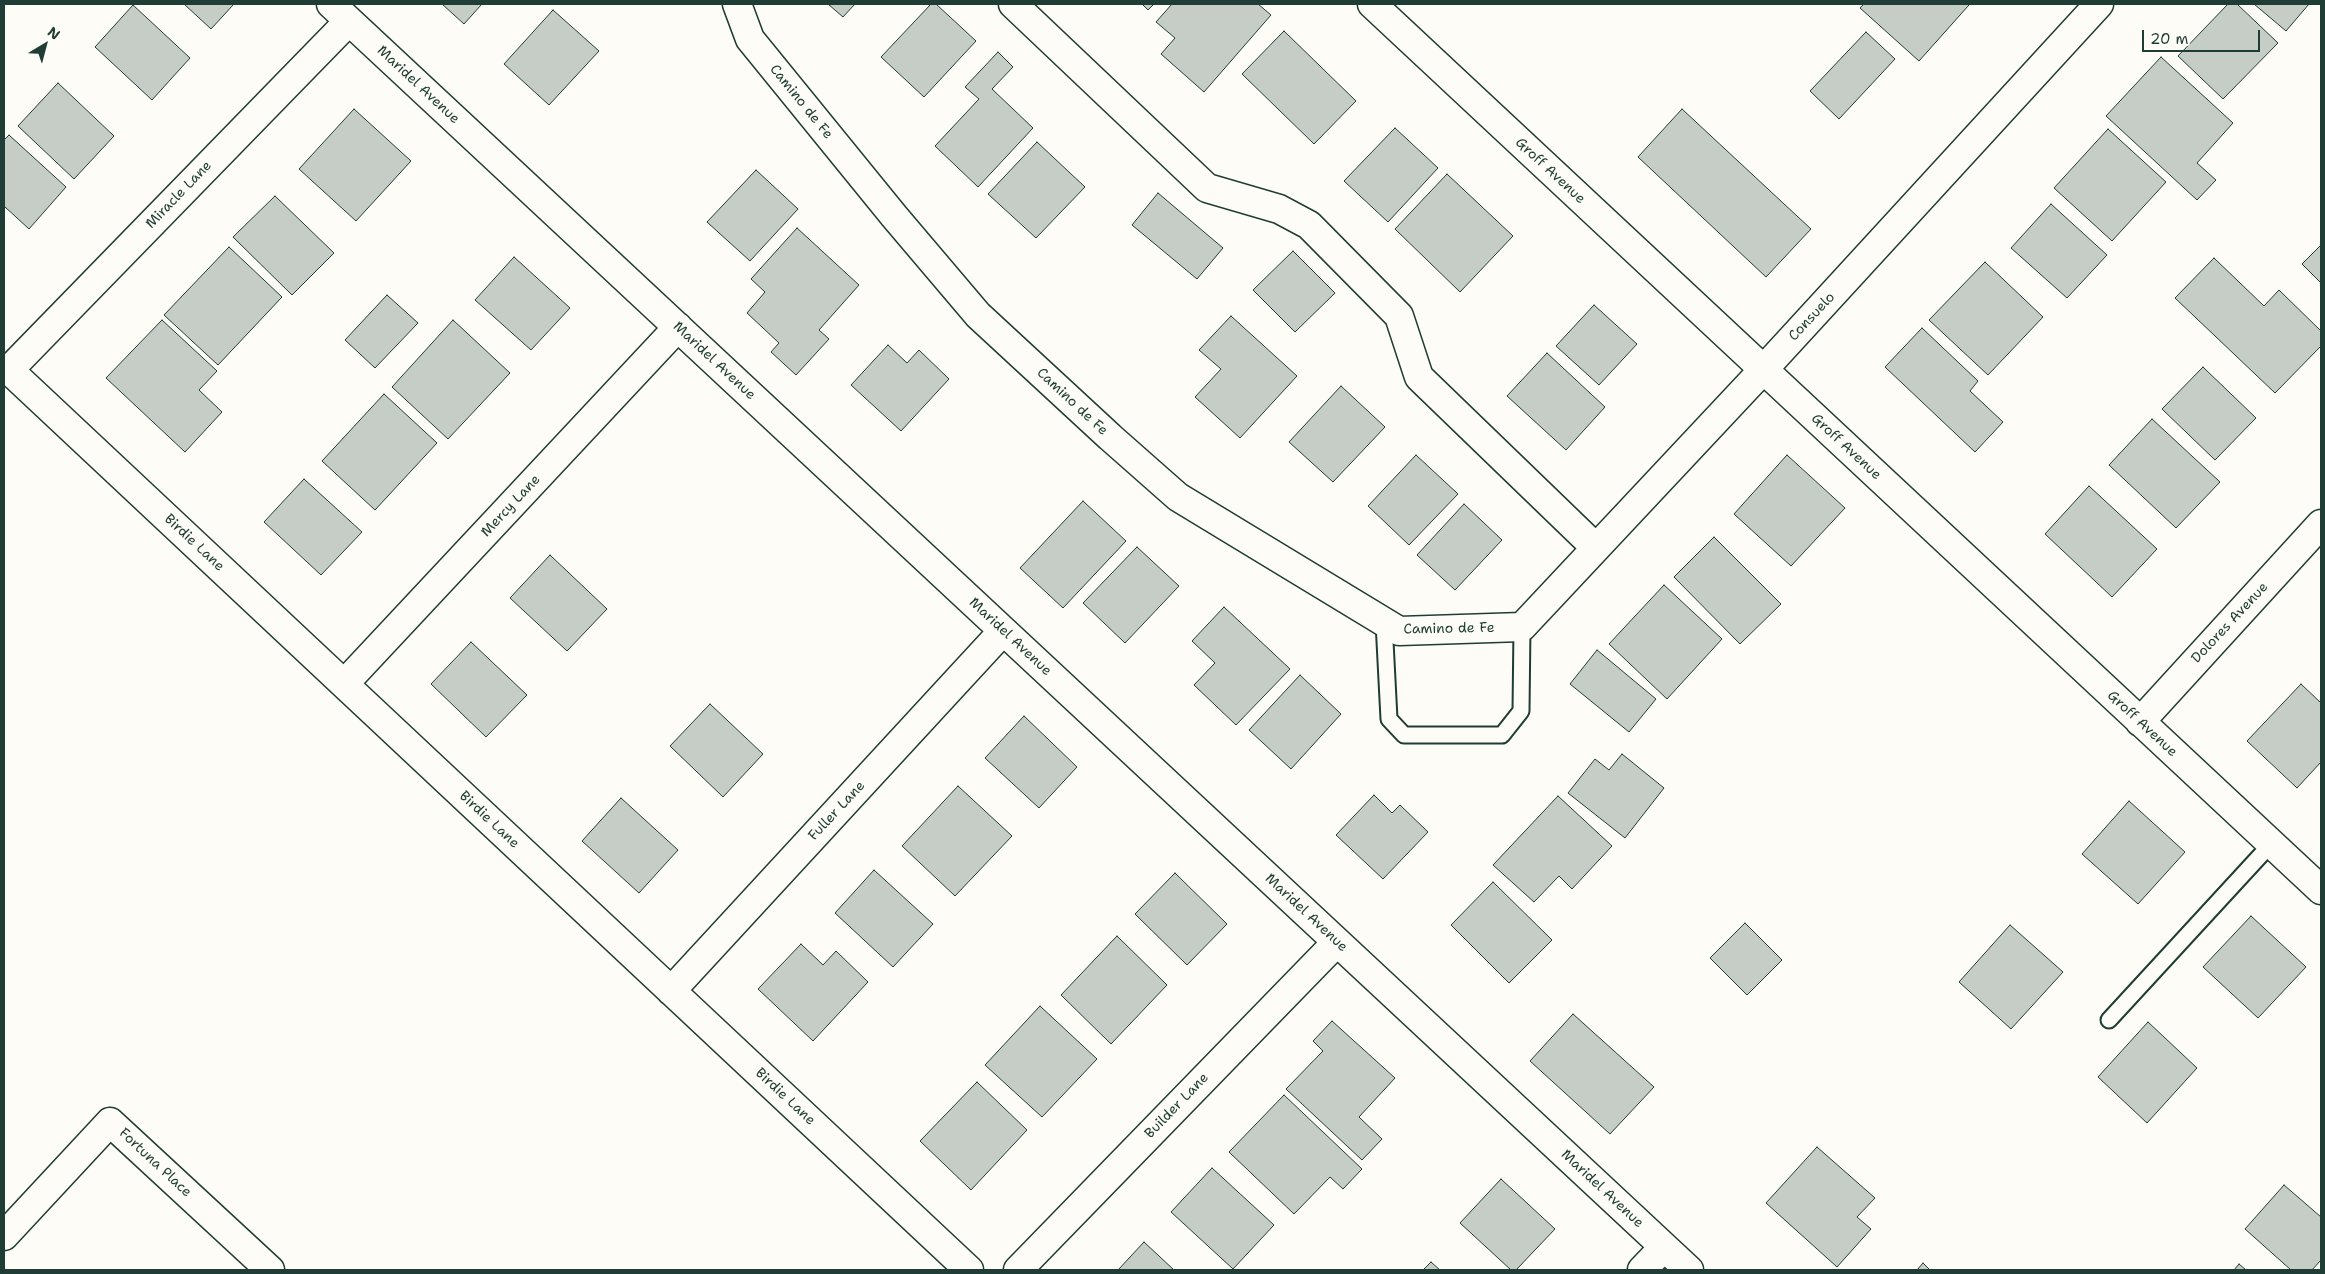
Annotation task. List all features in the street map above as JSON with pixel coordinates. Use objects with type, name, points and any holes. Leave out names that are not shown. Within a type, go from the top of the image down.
[{"type":"street","name":"Camino de Fe","points":[[737,4],[750,39],[894,216],[978,315],[1178,497],[1399,631],[1522,627]]},
{"type":"street","points":[[1012,4],[1207,188],[1279,209],[1309,225],[1399,316],[1419,377],[1596,548]]},
{"type":"street","name":"Consuelo","points":[[1522,627],[1763,370],[2100,4]]},
{"type":"street","name":"Groff Avenue","points":[[1387,9],[1763,370],[2321,890]]},
{"type":"street","name":"Maridel Avenue","points":[[340,12],[1689,1270]]},
{"type":"street","name":"Miracle Lane","points":[[9,370],[340,12]]},
{"type":"street","name":"Mercy Lane","points":[[344,684],[678,327]]},
{"type":"street","name":"Birdie Lane","points":[[9,370],[969,1270]]},
{"type":"street","name":"Dolores Avenue","points":[[2140,722],[2321,524]]},
{"type":"street","name":"Fuller Lane","points":[[672,992],[1003,631]]},
{"type":"street","name":"Builder Lane","points":[[1018,1270],[1337,942]]},
{"type":"street","name":"Fortuna Place","points":[[4,1236],[110,1122],[270,1270]]},
{"type":"street","points":[[1642,1270],[1664,1247]]},
{"type":"lane","points":[[1384,622],[1389,718],[1404,735],[1502,735],[1522,711],[1522,627]]},
{"type":"lane","points":[[2109,1020],[2271,844]]},
{"type":"building","points":[[184,4],[234,4],[211,29]]},
{"type":"building","points":[[442,4],[482,4],[464,24]]},
{"type":"building","points":[[828,4],[855,4],[843,17]]},
{"type":"building","points":[[931,4],[936,4],[976,41],[924,97],[881,57]]},
{"type":"building","points":[[1142,4],[1154,4],[1148,10]]},
{"type":"building","points":[[1172,4],[1258,4],[1271,15],[1204,92],[1161,54],[1175,38],[1156,22]]},
{"type":"building","points":[[1864,4],[1969,5],[1919,61],[1860,8]]},
{"type":"building","points":[[2228,4],[2237,4],[2278,43],[2223,99],[2178,56]]},
{"type":"building","points":[[2254,4],[2309,4],[2286,31]]},
{"type":"building","points":[[133,5],[190,58],[152,100],[95,47]]},
{"type":"building","points":[[553,10],[599,51],[549,105],[504,64]]},
{"type":"building","points":[[1284,31],[1356,101],[1314,144],[1242,74]]},
{"type":"building","points":[[1866,32],[1895,59],[1839,119],[1810,91]]},
{"type":"building","points":[[998,52],[1013,67],[992,89],[1033,128],[978,187],[935,146],[979,99],[965,87]]},
{"type":"building","points":[[2161,57],[2233,123],[2197,163],[2216,180],[2197,200],[2106,116]]},
{"type":"building","points":[[58,83],[114,136],[74,179],[18,126]]},
{"type":"building","points":[[354,109],[411,161],[356,221],[299,169]]},
{"type":"building","points":[[1682,109],[1811,229],[1766,277],[1638,157]]},
{"type":"building","points":[[1395,128],[1438,168],[1388,222],[1344,181]]},
{"type":"building","points":[[2108,129],[2166,182],[2112,241],[2054,188]]},
{"type":"building","points":[[9,135],[66,187],[29,229],[4,206],[4,140]]},
{"type":"building","points":[[1037,142],[1085,187],[1036,238],[988,194]]},
{"type":"building","points":[[756,170],[798,209],[750,261],[707,222]]},
{"type":"building","points":[[1447,174],[1513,236],[1460,292],[1395,229]]},
{"type":"building","points":[[1158,193],[1223,248],[1197,279],[1132,225]]},
{"type":"building","points":[[275,196],[334,253],[292,295],[233,237]]},
{"type":"building","points":[[2051,204],[2107,255],[2067,298],[2011,248]]},
{"type":"building","points":[[797,228],[859,285],[819,330],[829,339],[796,375],[771,352],[779,343],[747,313],[765,292],[751,279]]},
{"type":"building","points":[[2321,245],[2321,283],[2302,264]]},
{"type":"building","points":[[229,247],[282,297],[218,365],[164,315]]},
{"type":"building","points":[[1293,251],[1335,293],[1295,332],[1253,290]]},
{"type":"building","points":[[514,257],[570,308],[531,350],[475,300]]},
{"type":"building","points":[[2214,258],[2264,306],[2279,290],[2321,331],[2321,346],[2275,393],[2175,298]]},
{"type":"building","points":[[1985,262],[2043,317],[1988,375],[1929,320]]},
{"type":"building","points":[[387,295],[418,323],[375,368],[345,340]]},
{"type":"building","points":[[1594,305],[1637,344],[1599,385],[1556,346]]},
{"type":"building","points":[[1231,316],[1297,376],[1240,438],[1195,397],[1221,369],[1199,350]]},
{"type":"building","points":[[162,320],[217,371],[199,390],[222,412],[185,452],[106,378]]},
{"type":"building","points":[[453,320],[510,373],[448,439],[392,387]]},
{"type":"building","points":[[1922,328],[1978,381],[1970,391],[2003,422],[1975,452],[1885,367]]},
{"type":"building","points":[[888,345],[907,363],[919,350],[949,379],[901,431],[851,385]]},
{"type":"building","points":[[1547,353],[1605,407],[1566,450],[1507,396]]},
{"type":"building","points":[[2203,367],[2256,418],[2215,460],[2162,409]]},
{"type":"building","points":[[1341,386],[1385,427],[1333,482],[1289,442]]},
{"type":"building","points":[[384,394],[437,443],[375,510],[322,461]]},
{"type":"building","points":[[2152,419],[2220,482],[2176,528],[2109,465]]},
{"type":"building","points":[[1416,455],[1458,494],[1409,545],[1368,506]]},
{"type":"building","points":[[1787,455],[1845,508],[1791,566],[1734,514]]},
{"type":"building","points":[[304,479],[362,532],[321,575],[264,522]]},
{"type":"building","points":[[2089,486],[2157,549],[2112,597],[2045,534]]},
{"type":"building","points":[[1083,501],[1126,541],[1063,608],[1020,568]]},
{"type":"building","points":[[1464,504],[1502,540],[1455,590],[1417,555]]},
{"type":"building","points":[[1714,537],[1781,604],[1740,644],[1674,577]]},
{"type":"building","points":[[1137,547],[1179,586],[1125,643],[1083,603]]},
{"type":"building","points":[[550,555],[607,609],[567,651],[510,598]]},
{"type":"building","points":[[1664,585],[1722,639],[1667,699],[1609,644]]},
{"type":"building","points":[[1224,607],[1290,669],[1236,725],[1194,685],[1215,663],[1192,641]]},
{"type":"building","points":[[471,642],[527,695],[486,737],[431,684]]},
{"type":"building","points":[[1597,650],[1656,699],[1629,732],[1570,684]]},
{"type":"building","points":[[1300,675],[1341,714],[1291,769],[1249,730]]},
{"type":"building","points":[[2301,684],[2321,703],[2321,762],[2297,788],[2247,741]]},
{"type":"building","points":[[710,704],[763,754],[723,797],[670,746]]},
{"type":"building","points":[[1024,716],[1077,767],[1039,808],[985,758]]},
{"type":"building","points":[[1622,754],[1664,788],[1625,838],[1568,793],[1595,759],[1609,770]]},
{"type":"building","points":[[958,786],[1012,836],[955,896],[902,846]]},
{"type":"building","points":[[1374,795],[1392,813],[1400,805],[1428,832],[1383,879],[1336,835]]},
{"type":"building","points":[[1558,796],[1612,846],[1572,889],[1559,876],[1534,902],[1493,865]]},
{"type":"building","points":[[621,798],[678,850],[639,893],[582,841]]},
{"type":"building","points":[[2129,801],[2185,852],[2138,904],[2082,854]]},
{"type":"building","points":[[874,870],[933,924],[893,967],[835,913]]},
{"type":"building","points":[[1175,873],[1227,924],[1187,965],[1135,914]]},
{"type":"building","points":[[1493,882],[1552,940],[1509,983],[1451,925]]},
{"type":"building","points":[[2251,916],[2306,967],[2258,1018],[2203,967]]},
{"type":"building","points":[[1745,923],[1782,960],[1747,995],[1710,958]]},
{"type":"building","points":[[2010,925],[2063,972],[2011,1029],[1959,982]]},
{"type":"building","points":[[1117,936],[1167,985],[1111,1044],[1061,995]]},
{"type":"building","points":[[801,944],[823,965],[836,951],[868,982],[813,1041],[758,989]]},
{"type":"building","points":[[1040,1006],[1097,1059],[1042,1117],[985,1065]]},
{"type":"building","points":[[1573,1014],[1654,1087],[1610,1134],[1530,1061]]},
{"type":"building","points":[[1332,1021],[1395,1078],[1359,1117],[1382,1139],[1362,1160],[1286,1089],[1323,1051],[1313,1041]]},
{"type":"building","points":[[2148,1022],[2197,1068],[2147,1123],[2098,1077]]},
{"type":"building","points":[[977,1082],[1027,1130],[971,1190],[920,1141]]},
{"type":"building","points":[[1284,1095],[1362,1169],[1343,1189],[1330,1177],[1294,1214],[1229,1152]]},
{"type":"building","points":[[1817,1147],[1875,1198],[1857,1217],[1871,1229],[1837,1267],[1766,1203]]},
{"type":"building","points":[[1212,1168],[1274,1225],[1233,1269],[1171,1212]]},
{"type":"building","points":[[1501,1179],[1555,1229],[1516,1270],[1511,1270],[1460,1223]]},
{"type":"building","points":[[2284,1185],[2321,1217],[2321,1260],[2312,1270],[2291,1270],[2245,1229]]},
{"type":"building","points":[[1144,1242],[1174,1270],[1118,1270]]},
{"type":"building","points":[[1431,1262],[1440,1270],[1423,1270]]},
{"type":"building","points":[[1923,1263],[1930,1270],[1917,1270]]},
{"type":"building","points":[[2239,1264],[2246,1270],[2234,1270]]}]
